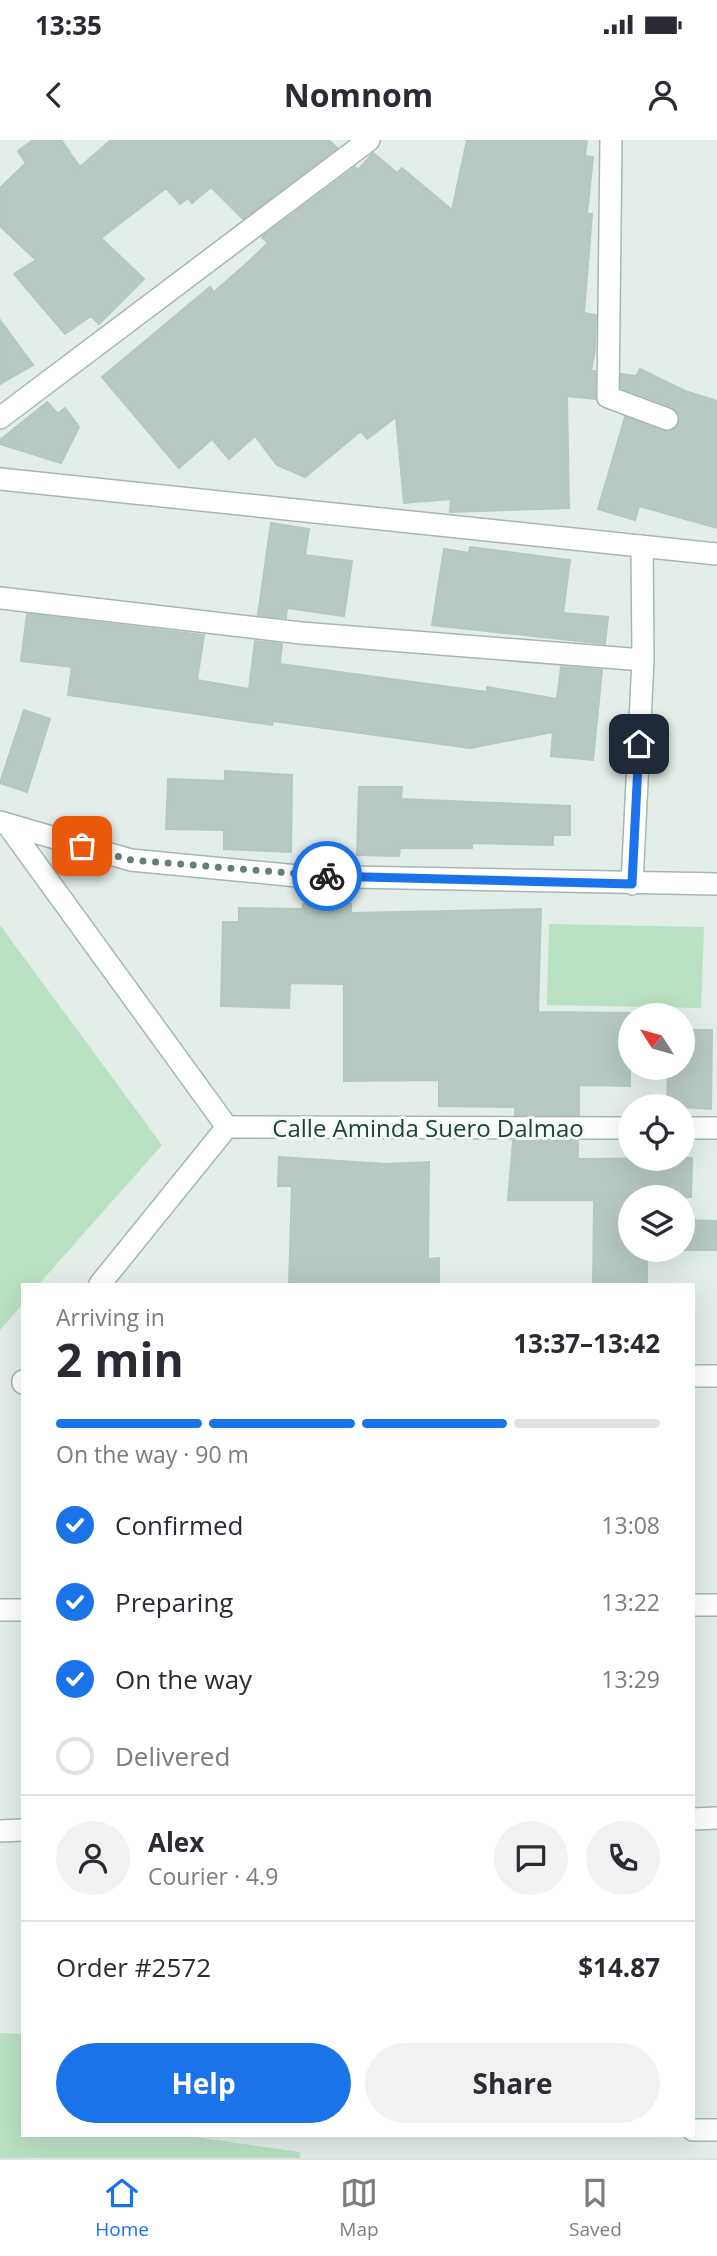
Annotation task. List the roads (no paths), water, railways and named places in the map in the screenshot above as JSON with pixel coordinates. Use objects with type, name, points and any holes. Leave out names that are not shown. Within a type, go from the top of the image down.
[{"type":"street","points":[[0,418],[369,140]]},
{"type":"street","points":[[611,140],[608,397],[667,419]]},
{"type":"street","points":[[0,479],[717,554]]},
{"type":"street","points":[[632,884],[643,660],[642,547]]},
{"type":"street","points":[[0,598],[301,632],[643,660]]},
{"type":"street","points":[[4,823],[131,860],[298,876],[717,884]]},
{"type":"street","points":[[4,823],[227,1126],[101,1283]]},
{"type":"street","name":"Calle Aminda Suero Dalmao","points":[[227,1126],[618,1128]]},
{"type":"street","points":[[695,1128],[717,1128]]},
{"type":"street","points":[[695,1376],[717,1376]]},
{"type":"street","points":[[695,1605],[717,1605]]},
{"type":"street","points":[[0,1610],[21,1610]]},
{"type":"street","points":[[695,1819],[717,1818]]},
{"type":"street","points":[[0,1831],[21,1830]]},
{"type":"street","points":[[695,2130],[717,2130]]}]
